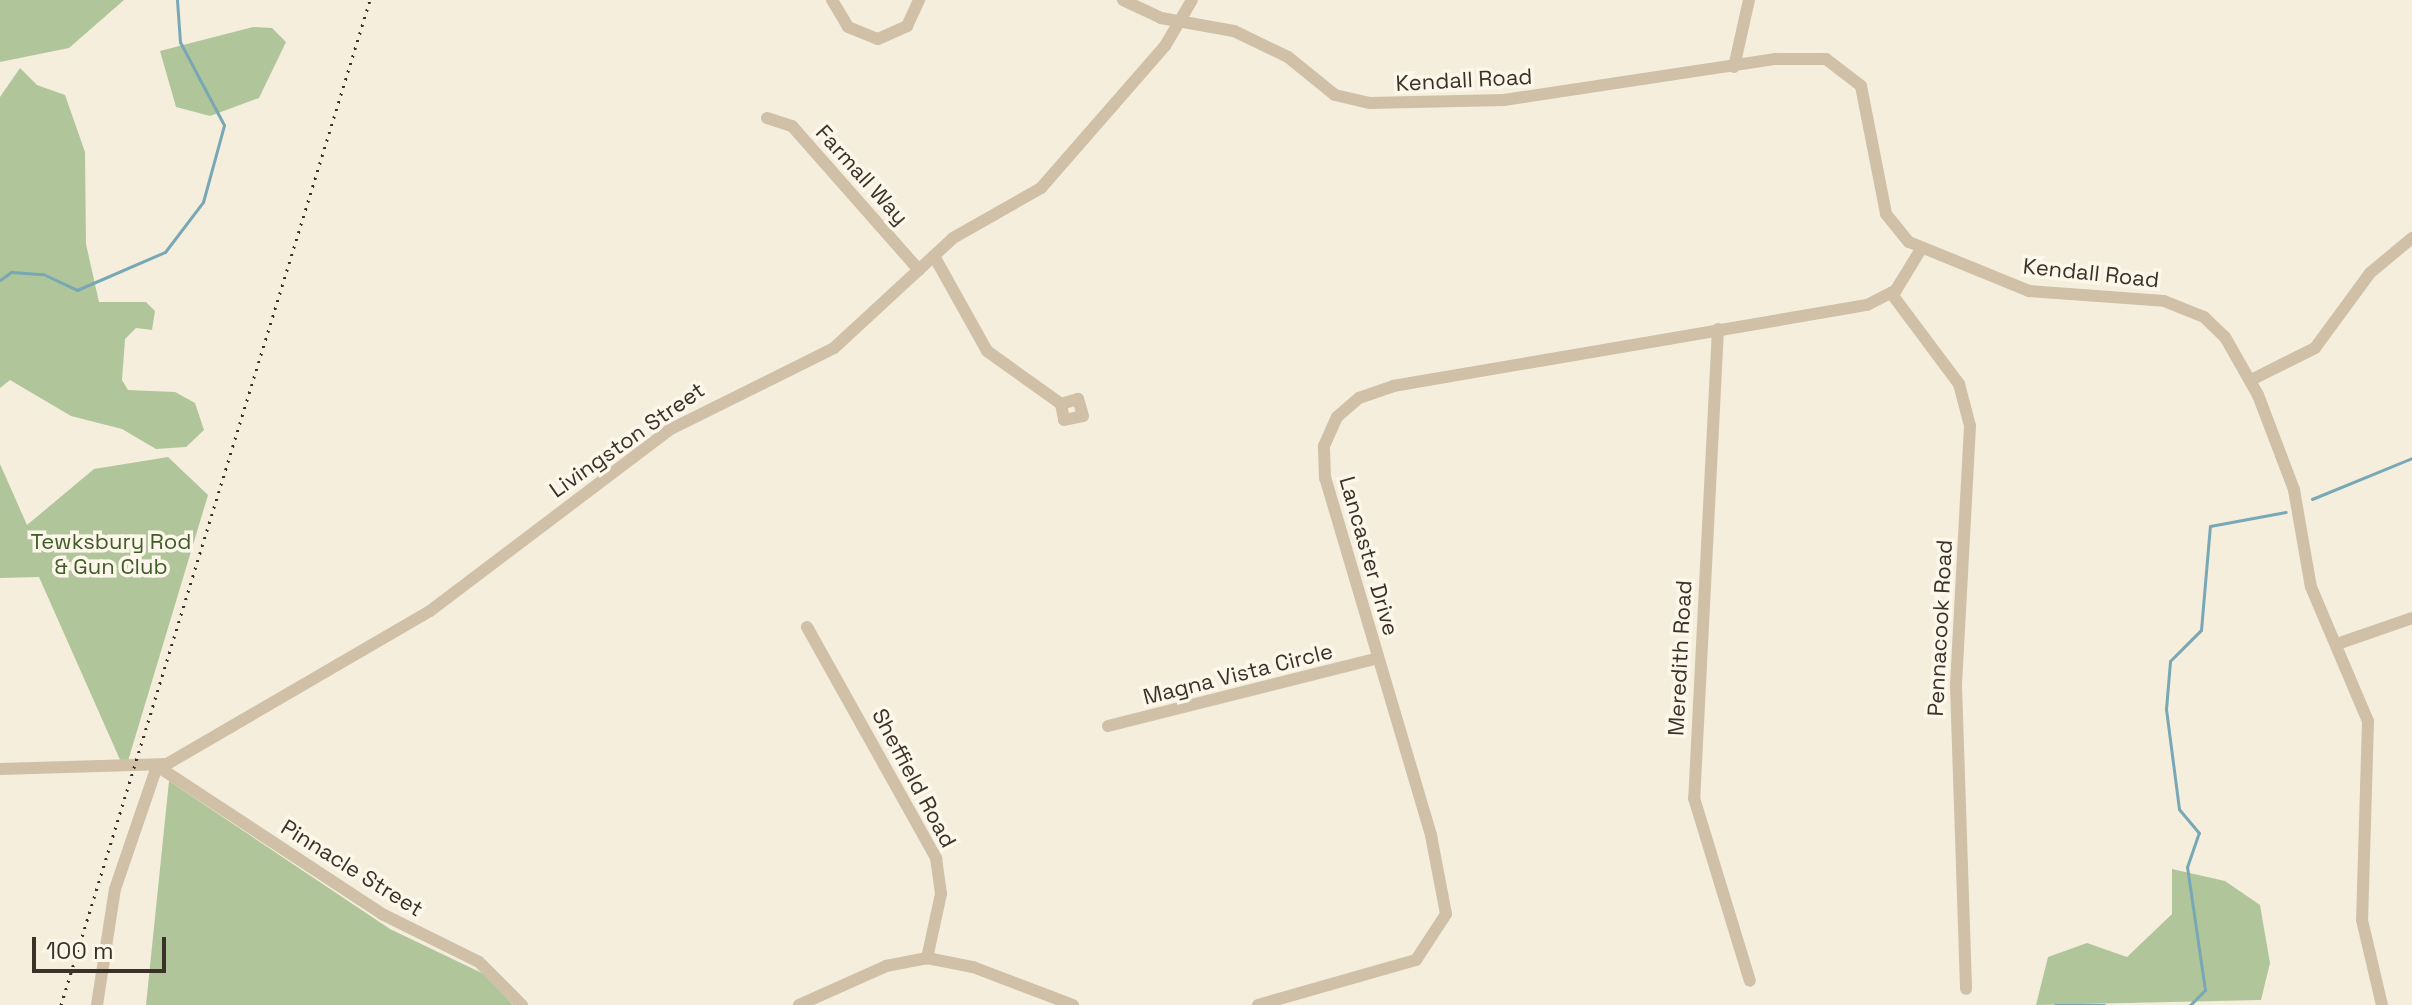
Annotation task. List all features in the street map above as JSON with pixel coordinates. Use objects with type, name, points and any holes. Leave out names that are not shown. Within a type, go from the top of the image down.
[{"type":"street","points":[[832,0],[848,27],[878,39],[907,26],[919,0]]},
{"type":"street","name":"Kendall Road","points":[[1123,0],[1181,24],[1234,31],[1288,57],[1335,95],[1370,103],[1504,100],[1804,57],[1854,75],[1867,105],[1886,214],[1921,249],[2029,291],[2183,306],[2225,337],[2251,380],[2294,490],[2311,587],[2337,644],[2371,742],[2362,920],[2382,1005]]},
{"type":"street","name":"Livingston Street","points":[[1,766],[157,766],[430,611],[699,411],[834,348],[934,256],[1041,188],[1181,24],[1192,0]]},
{"type":"street","points":[[1734,67],[1749,0]]},
{"type":"street","name":"Farmall Way","points":[[767,118],[792,126],[919,270]]},
{"type":"street","points":[[2251,380],[2315,348],[2370,273],[2412,238]]},
{"type":"street","points":[[1891,293],[1921,249]]},
{"type":"street","points":[[934,256],[987,351],[1061,404]]},
{"type":"street","name":"Lancaster Drive","points":[[1258,1005],[1403,966],[1429,948],[1443,923],[1446,897],[1325,478],[1328,431],[1348,406],[1393,386],[1867,305],[1891,293]]},
{"type":"street","name":"Pennacook Road","points":[[1891,293],[1959,384],[1970,426],[1956,686],[1966,989]]},
{"type":"street","name":"Meredith Road","points":[[1718,329],[1694,798],[1750,981]]},
{"type":"street","points":[[2337,644],[2412,618]]},
{"type":"street","name":"Sheffield Road","points":[[807,627],[936,858],[940,909],[927,958]]},
{"type":"street","name":"Magna Vista Circle","points":[[1108,726],[1378,658]]},
{"type":"street","points":[[97,1005],[115,889],[157,766]]},
{"type":"street","name":"Pinnacle Street","points":[[157,766],[382,914],[479,962],[522,1005]]},
{"type":"street","points":[[799,1005],[886,966],[927,958],[1073,1005]]},
{"type":"green space","points":[[0,0],[124,0],[69,48],[0,62]]},
{"type":"green space","points":[[253,27],[272,28],[286,42],[259,98],[210,116],[176,107],[160,51]]},
{"type":"green space","points":[[20,68],[37,85],[65,95],[85,152],[86,244],[99,302],[146,302],[155,311],[152,330],[136,328],[125,339],[122,380],[128,390],[175,392],[195,403],[204,430],[186,447],[156,449],[122,429],[71,416],[10,380],[0,388],[0,97]]},
{"type":"green space","name":"Tewksbury Rod & Gun Club","points":[[168,457],[208,495],[125,771],[39,577],[0,578],[0,464],[27,525],[94,469]]},
{"type":"green space","points":[[169,781],[390,929],[486,975],[513,1005],[146,1005]]},
{"type":"green space","points":[[2172,869],[2225,881],[2260,905],[2270,963],[2261,1000],[2036,1005],[2048,957],[2087,943],[2127,957],[2172,914]]},
{"type":"waterway","points":[[0,280],[11,272],[43,274],[77,290],[165,252],[203,202],[224,125],[180,42],[177,0]]},
{"type":"waterway","points":[[2312,499],[2412,458]]},
{"type":"waterway","points":[[2190,1005],[2205,990],[2187,867],[2199,833],[2179,809],[2166,709],[2170,661],[2201,630],[2210,526],[2286,512]]},
{"type":"waterway","points":[[2055,1005],[2104,1005]]},
{"type":"railway","points":[[61,1005],[370,0]]}]
